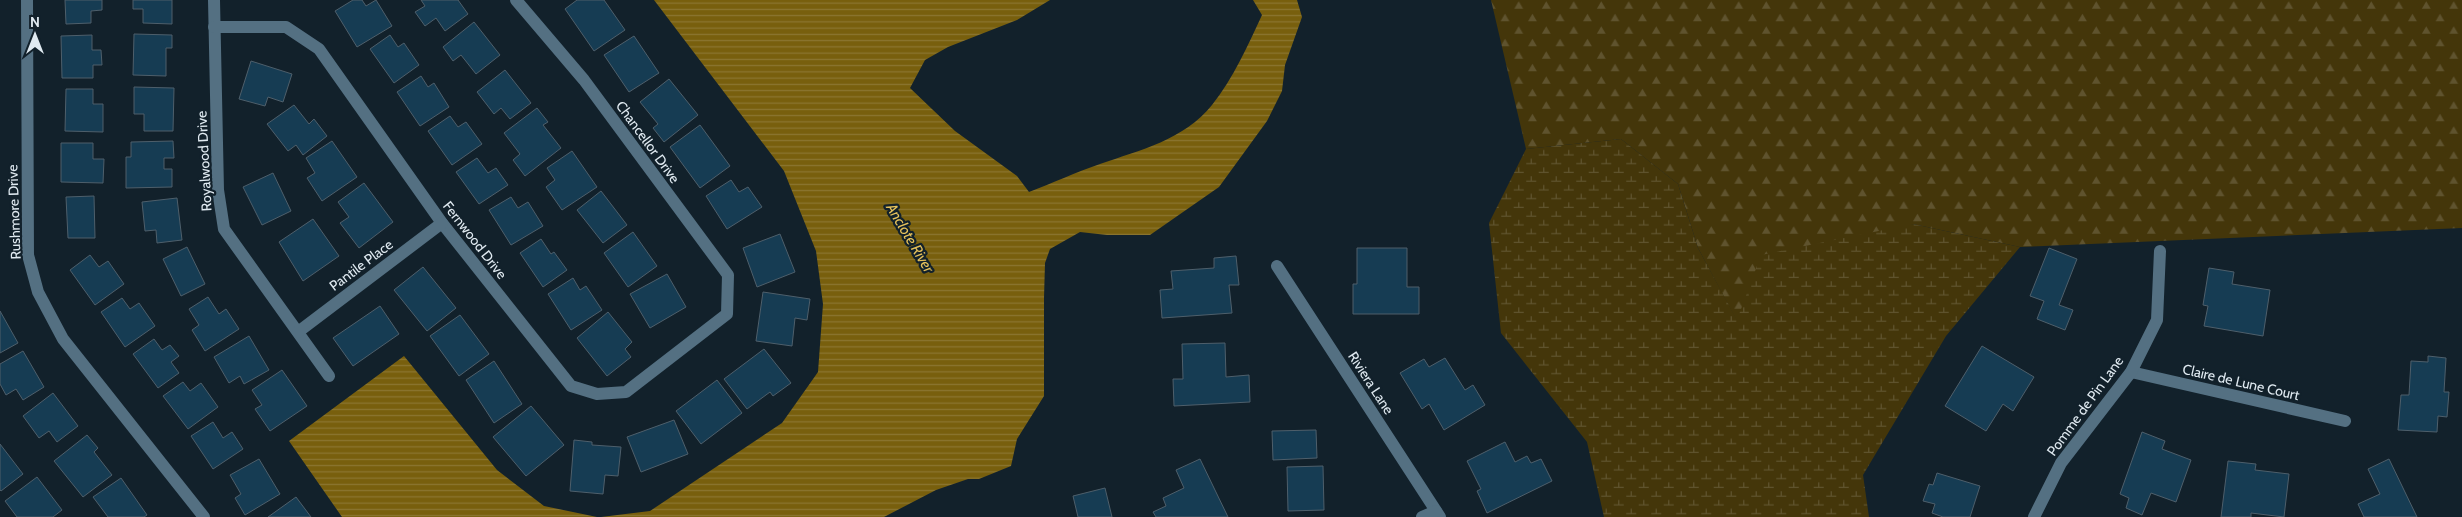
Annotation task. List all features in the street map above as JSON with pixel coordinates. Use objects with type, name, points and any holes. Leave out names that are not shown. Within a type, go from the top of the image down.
[{"type":"street","name":"Rushmore Drive","points":[[27,0],[28,255],[38,292],[63,339],[204,517]]},
{"type":"street","name":"Royalwood Drive","points":[[214,0],[218,190],[224,229],[328,376]]},
{"type":"street","name":"Chancellor Drive","points":[[516,0],[584,80],[728,275],[727,314]]},
{"type":"street","name":"Fernwood Drive","points":[[214,27],[286,27],[319,49],[442,223],[571,386],[597,394],[626,392],[727,314]]},
{"type":"street","name":"Pantile Place","points":[[298,332],[442,223]]},
{"type":"street","name":"Pomme de Pin Lane","points":[[2034,517],[2061,463],[2131,372],[2157,320],[2160,251]]},
{"type":"street","name":"Riviera Lane","points":[[1277,266],[1438,514]]},
{"type":"street","name":"Claire de Lune Court","points":[[2131,372],[2345,421]]},
{"type":"street","points":[[1422,517],[1438,514]]},
{"type":"green space","points":[[1491,0],[2462,0],[2462,228],[2020,247],[1913,224],[1737,321],[1698,248],[1678,184],[1621,139],[1526,149]]},
{"type":"green space","points":[[1621,139],[1678,184],[1698,248],[1737,320],[1761,255],[1913,224],[2020,247],[1946,336],[1863,475],[1869,517],[1604,517],[1587,442],[1501,333],[1489,223],[1526,149]]},
{"type":"water","name":"Anclote River","points":[[654,0],[1050,0],[1017,20],[948,47],[925,60],[910,88],[955,131],[1017,176],[1029,192],[1082,170],[1160,142],[1175,135],[1201,117],[1227,84],[1240,62],[1262,15],[1253,0],[1297,0],[1302,17],[1285,65],[1282,91],[1267,121],[1219,187],[1150,235],[1107,235],[1080,232],[1050,249],[1045,263],[1044,396],[1017,439],[1011,466],[979,479],[968,479],[936,490],[884,517],[601,517],[650,511],[782,423],[818,372],[823,304],[816,251],[784,171]]},
{"type":"water","points":[[404,356],[497,470],[544,506],[597,517],[342,517],[289,441]]},
{"type":"building","points":[[65,0],[102,0],[102,10],[91,11],[91,23],[66,24]]},
{"type":"building","points":[[133,0],[172,0],[172,24],[143,23],[143,9],[133,9]]},
{"type":"building","points":[[353,0],[362,0],[366,6],[376,0],[392,26],[357,47],[335,11]]},
{"type":"building","points":[[421,0],[458,0],[468,14],[445,31],[436,18],[425,26],[415,12],[425,6]]},
{"type":"building","points":[[577,0],[604,0],[625,30],[594,51],[565,9]]},
{"type":"building","points":[[474,22],[500,55],[476,74],[461,55],[453,61],[443,47]]},
{"type":"building","points":[[134,34],[172,35],[172,48],[166,48],[166,76],[133,75]]},
{"type":"building","points":[[92,35],[92,50],[101,50],[102,65],[93,65],[93,78],[62,78],[61,36]]},
{"type":"building","points":[[390,35],[398,47],[404,43],[419,65],[394,83],[370,49]]},
{"type":"building","points":[[634,36],[659,73],[629,92],[604,55]]},
{"type":"building","points":[[251,61],[292,74],[283,102],[268,97],[265,106],[239,99]]},
{"type":"building","points":[[505,70],[531,103],[510,119],[501,108],[494,114],[477,92]]},
{"type":"building","points":[[421,76],[428,87],[434,83],[449,107],[420,126],[397,92]]},
{"type":"building","points":[[669,79],[698,115],[664,142],[653,128],[658,124],[640,102]]},
{"type":"building","points":[[134,87],[174,88],[173,131],[144,131],[144,114],[134,114]]},
{"type":"building","points":[[66,89],[93,89],[93,104],[103,104],[103,132],[65,131]]},
{"type":"building","points":[[294,105],[309,124],[314,119],[327,136],[303,155],[296,145],[288,151],[267,124]]},
{"type":"building","points":[[537,108],[548,122],[543,125],[561,148],[525,176],[513,160],[520,154],[504,133]]},
{"type":"building","points":[[450,116],[458,127],[466,122],[482,144],[452,165],[428,131]]},
{"type":"building","points":[[700,125],[730,166],[700,188],[670,147]]},
{"type":"building","points":[[173,141],[174,158],[164,158],[164,169],[172,169],[172,187],[126,188],[126,157],[131,157],[131,142]]},
{"type":"building","points":[[332,141],[357,177],[322,201],[307,178],[315,173],[306,158]]},
{"type":"building","points":[[61,143],[93,143],[93,159],[104,159],[103,183],[61,182]]},
{"type":"building","points":[[572,151],[597,187],[562,210],[546,187],[555,180],[547,168]]},
{"type":"building","points":[[477,158],[488,173],[496,168],[508,185],[479,204],[456,172]]},
{"type":"building","points":[[273,173],[291,211],[262,225],[243,187]]},
{"type":"building","points":[[731,180],[739,192],[748,187],[762,207],[727,229],[706,196]]},
{"type":"building","points":[[364,183],[393,222],[359,248],[340,223],[349,217],[338,202]]},
{"type":"building","points":[[601,191],[627,225],[603,243],[577,210]]},
{"type":"building","points":[[94,196],[95,238],[68,238],[66,197]]},
{"type":"building","points":[[511,197],[518,208],[528,202],[543,226],[511,245],[489,210]]},
{"type":"building","points":[[177,198],[182,240],[157,243],[156,230],[145,231],[142,202]]},
{"type":"building","points":[[313,219],[339,256],[303,281],[279,242]]},
{"type":"building","points":[[633,232],[657,266],[628,287],[604,253]]},
{"type":"building","points":[[780,234],[795,272],[757,287],[743,248]]},
{"type":"building","points":[[541,239],[551,254],[554,252],[567,270],[543,287],[520,253]]},
{"type":"building","points":[[187,247],[205,284],[181,296],[163,259]]},
{"type":"building","points":[[1357,248],[1407,248],[1407,287],[1419,287],[1419,314],[1353,314],[1353,284],[1357,284]]},
{"type":"building","points":[[2049,248],[2077,259],[2059,305],[2073,310],[2065,330],[2037,319],[2044,301],[2030,296]]},
{"type":"building","points":[[90,255],[99,267],[108,261],[124,284],[95,305],[70,270]]},
{"type":"building","points":[[1236,256],[1239,285],[1229,285],[1232,313],[1162,318],[1160,290],[1173,289],[1171,271],[1214,268],[1214,258]]},
{"type":"building","points":[[423,267],[456,308],[427,331],[394,290]]},
{"type":"building","points":[[2209,268],[2234,272],[2232,284],[2270,290],[2263,336],[2204,326],[2208,306],[2203,305]]},
{"type":"building","points":[[667,274],[686,307],[650,328],[630,294]]},
{"type":"building","points":[[573,278],[580,290],[586,286],[602,310],[571,330],[548,294]]},
{"type":"building","points":[[763,292],[810,299],[807,320],[795,318],[792,346],[756,341]]},
{"type":"building","points":[[208,297],[219,314],[226,309],[239,329],[205,351],[192,330],[199,325],[189,309]]},
{"type":"building","points":[[122,298],[130,309],[139,303],[155,326],[125,347],[101,312]]},
{"type":"building","points":[[380,306],[399,334],[353,366],[333,338]]},
{"type":"building","points":[[0,311],[18,343],[0,353]]},
{"type":"building","points":[[608,312],[632,342],[625,349],[631,357],[607,376],[577,338]]},
{"type":"building","points":[[460,315],[489,354],[459,376],[430,336]]},
{"type":"building","points":[[249,336],[269,370],[244,384],[240,376],[229,383],[214,357]]},
{"type":"building","points":[[154,339],[162,350],[170,345],[179,356],[171,362],[179,373],[158,388],[133,354]]},
{"type":"building","points":[[1225,343],[1226,377],[1249,375],[1250,402],[1174,406],[1173,379],[1183,379],[1182,344]]},
{"type":"building","points":[[1982,346],[2034,377],[2013,411],[2003,404],[1986,431],[1945,406]]},
{"type":"building","points":[[764,349],[791,383],[773,396],[770,392],[747,409],[724,379]]},
{"type":"building","points":[[23,351],[44,387],[23,400],[16,389],[6,395],[0,384],[0,364]]},
{"type":"building","points":[[2428,356],[2446,358],[2444,392],[2449,392],[2447,417],[2438,416],[2437,432],[2398,430],[2401,395],[2409,395],[2411,361],[2428,362]]},
{"type":"building","points":[[1445,358],[1465,390],[1473,385],[1485,405],[1444,430],[1429,404],[1422,409],[1400,373],[1424,359],[1429,367]]},
{"type":"building","points":[[494,361],[522,404],[494,423],[466,380]]},
{"type":"building","points":[[282,370],[307,406],[270,431],[255,409],[262,405],[252,390]]},
{"type":"building","points":[[717,380],[742,413],[701,444],[676,411]]},
{"type":"building","points":[[183,382],[190,391],[201,383],[218,407],[188,429],[163,396]]},
{"type":"building","points":[[53,393],[78,426],[57,442],[49,431],[39,438],[23,416]]},
{"type":"building","points":[[531,406],[564,445],[526,476],[493,437]]},
{"type":"building","points":[[674,420],[688,454],[641,472],[627,437]]},
{"type":"building","points":[[213,422],[223,438],[232,432],[243,449],[213,469],[191,436]]},
{"type":"building","points":[[1316,430],[1317,458],[1273,460],[1272,431]]},
{"type":"building","points":[[2142,432],[2165,441],[2162,449],[2191,460],[2176,502],[2151,493],[2142,515],[2126,508],[2129,498],[2120,494]]},
{"type":"building","points":[[87,435],[98,448],[94,452],[112,475],[83,497],[54,461]]},
{"type":"building","points":[[574,440],[592,442],[592,445],[621,447],[618,476],[605,475],[603,494],[570,491]]},
{"type":"building","points":[[1505,442],[1515,462],[1527,456],[1531,463],[1541,459],[1552,481],[1487,513],[1477,491],[1481,489],[1467,461]]},
{"type":"building","points":[[0,444],[23,474],[1,491],[0,490]]},
{"type":"building","points":[[259,459],[280,494],[245,515],[235,498],[241,494],[230,475]]},
{"type":"building","points":[[1200,459],[1228,517],[1156,517],[1153,512],[1166,506],[1163,498],[1184,488],[1176,470]]},
{"type":"building","points":[[2389,459],[2417,517],[2364,517],[2358,504],[2380,494],[2368,469]]},
{"type":"building","points":[[2228,461],[2256,464],[2255,470],[2289,474],[2284,517],[2251,513],[2251,517],[2221,517]]},
{"type":"building","points":[[1323,466],[1324,510],[1288,511],[1287,467]]},
{"type":"building","points":[[1937,473],[1980,486],[1970,517],[1943,517],[1932,513],[1935,504],[1923,501],[1929,484],[1933,485]]},
{"type":"building","points":[[37,477],[62,510],[53,517],[17,517],[5,501]]},
{"type":"building","points":[[121,478],[147,515],[144,517],[108,517],[93,497]]},
{"type":"building","points":[[1105,488],[1112,517],[1078,517],[1073,496]]},
{"type":"building","points":[[296,497],[311,517],[268,517]]}]
